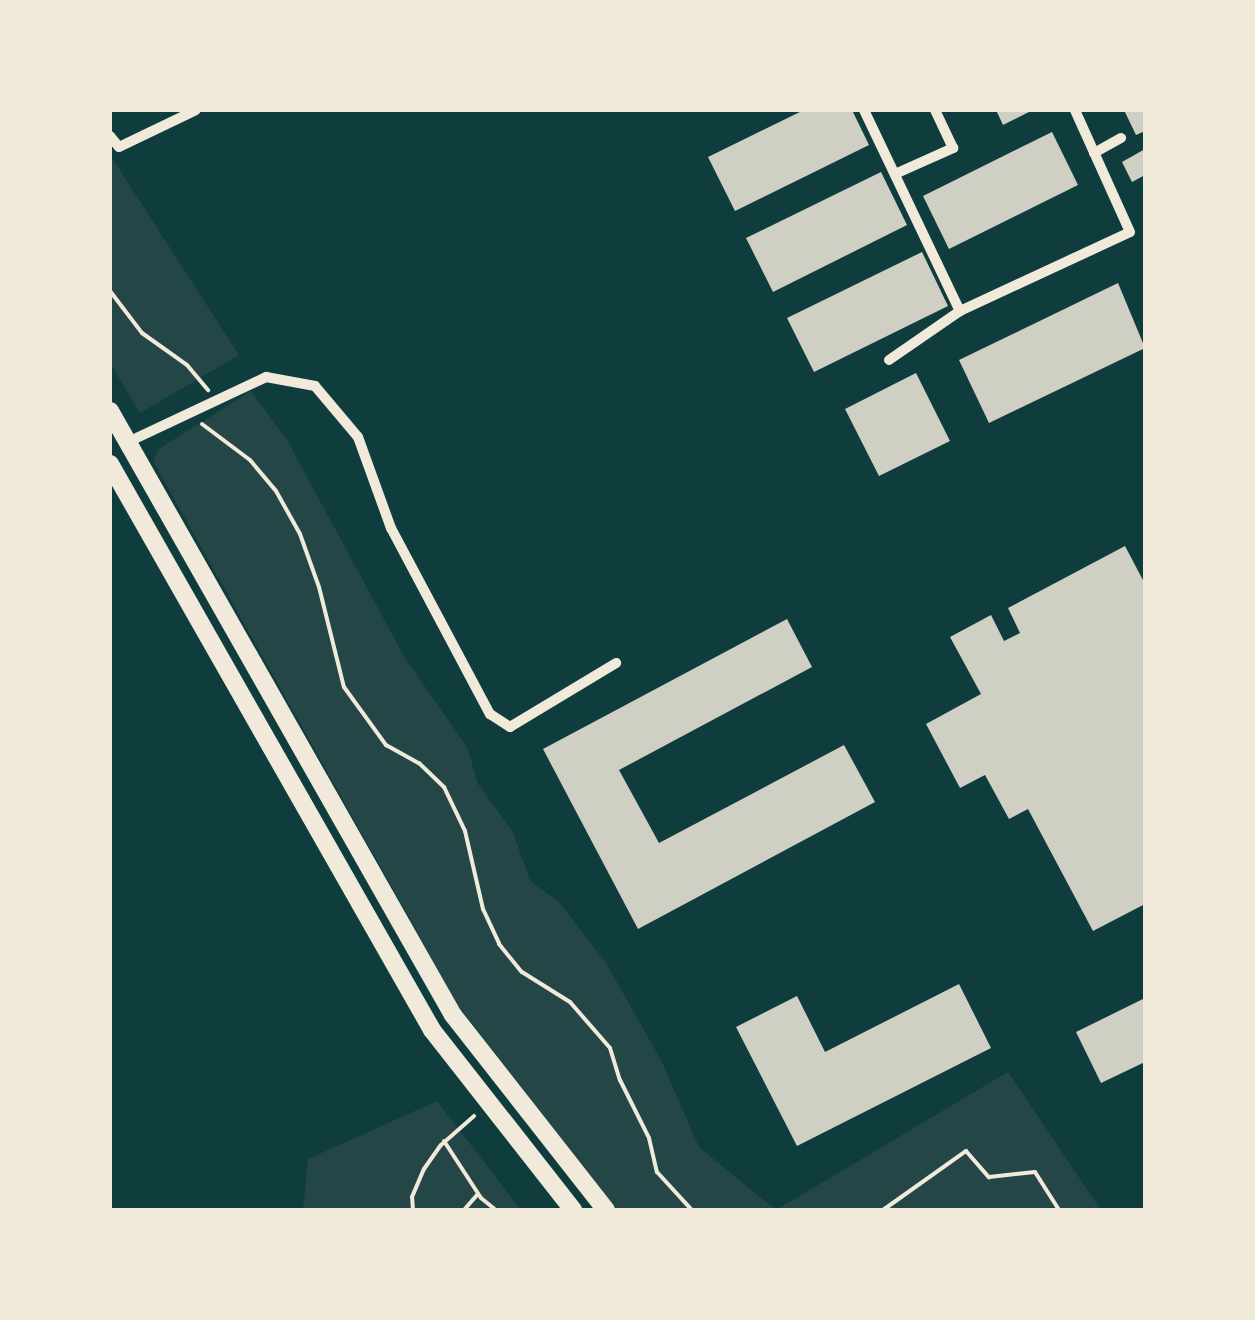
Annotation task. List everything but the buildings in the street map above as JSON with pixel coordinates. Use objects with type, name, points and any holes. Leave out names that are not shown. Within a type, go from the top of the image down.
[{"type":"highway","points":[[110,411],[453,1014],[606,1210]]},
{"type":"highway","points":[[110,464],[432,1030],[573,1210]]},
{"type":"street","points":[[110,136],[118,148],[196,110]]},
{"type":"street","points":[[864,110],[960,311]]},
{"type":"street","points":[[895,174],[953,148],[935,110]]},
{"type":"street","points":[[889,360],[960,311],[1130,232],[1075,110]]},
{"type":"street","points":[[1094,152],[1122,138]]},
{"type":"street","points":[[128,442],[266,377],[314,386],[358,438],[391,528],[490,714],[510,727],[616,663]]},
{"type":"path","points":[[110,292],[142,333],[186,365],[215,399]]},
{"type":"path","points":[[186,413],[250,460],[276,491],[300,534],[319,587],[344,686],[386,745],[419,764],[444,786],[465,831],[483,908],[499,944],[522,972],[570,1002],[610,1048],[620,1080],[650,1138],[657,1172],[692,1210]]},
{"type":"path","points":[[413,1210],[412,1198],[424,1169],[444,1141],[489,1103]]},
{"type":"path","points":[[444,1141],[478,1193],[496,1210]]},
{"type":"path","points":[[883,1210],[966,1151],[989,1177],[1035,1172],[1059,1210]]},
{"type":"path","points":[[464,1210],[478,1193]]},
{"type":"shaded area","points":[[110,155],[239,355],[140,413],[110,363]]},
{"type":"shaded area","points":[[251,391],[287,440],[405,658],[467,747],[478,784],[513,832],[530,881],[559,902],[606,963],[661,1060],[699,1147],[776,1210],[616,1210],[458,1005],[154,463],[157,450]]},
{"type":"shaded area","points":[[1008,1072],[1101,1210],[776,1210]]},
{"type":"shaded area","points":[[437,1101],[521,1210],[303,1210],[308,1159]]}]
